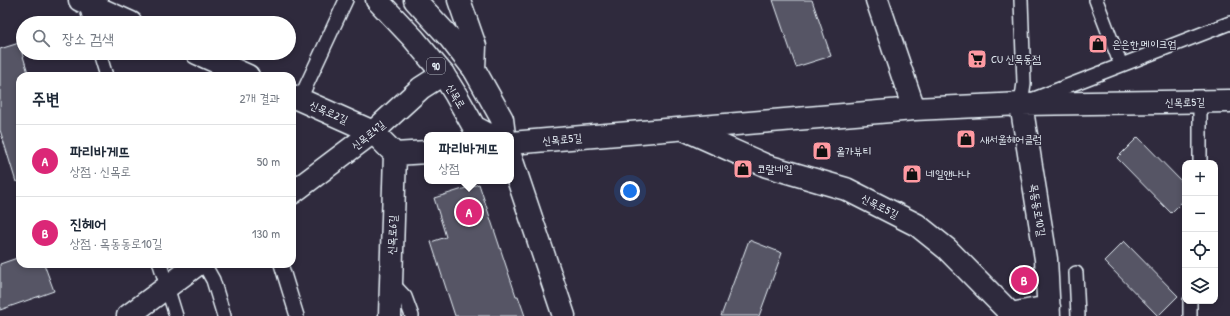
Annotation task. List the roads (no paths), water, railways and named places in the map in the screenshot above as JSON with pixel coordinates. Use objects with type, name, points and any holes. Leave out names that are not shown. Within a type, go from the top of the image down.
[{"type":"street","points":[[415,0],[450,38],[474,68],[502,119],[504,132]]},
{"type":"street","points":[[459,0],[475,46],[474,68]]},
{"type":"street","points":[[877,0],[914,109]]},
{"type":"street","points":[[82,1],[115,16]]},
{"type":"street","name":"신목로","points":[[374,2],[413,38],[443,74],[474,127],[483,132]]},
{"type":"street","points":[[213,60],[239,72]]},
{"type":"street","name":"신목로4길","points":[[296,190],[374,132],[421,88],[443,74]]},
{"type":"street","name":"신목로2길","points":[[296,98],[374,132],[395,154]]},
{"type":"street","name":"신목로5길","points":[[514,143],[914,109],[1021,104],[1230,101]]},
{"type":"street","name":"목동동로10길","points":[[1021,104],[1046,259],[1049,311]]},
{"type":"street","name":"신목로5길","points":[[684,129],[767,166],[846,189],[917,225],[947,250],[1011,314],[1049,311]]},
{"type":"street","points":[[395,154],[424,152]]},
{"type":"street","name":"신목로6길","points":[[390,316],[395,154]]},
{"type":"street","points":[[514,167],[564,316]]},
{"type":"street","points":[[128,316],[193,268]]},
{"type":"lane","points":[[296,98],[346,0]]},
{"type":"lane","points":[[1021,0],[1024,83],[1021,104]]},
{"type":"lane","points":[[1096,0],[1121,66]]},
{"type":"lane","points":[[82,1],[88,16]]},
{"type":"lane","name":"신목로5길","points":[[1021,104],[1230,23]]},
{"type":"lane","points":[[101,60],[105,72]]},
{"type":"lane","points":[[1200,102],[1200,160]]},
{"type":"lane","points":[[161,268],[176,316]]},
{"type":"lane","points":[[206,268],[213,280],[224,316]]},
{"type":"lane","points":[[282,268],[297,316]]},
{"type":"lane","points":[[1076,273],[1078,316]]},
{"type":"lane","points":[[391,282],[405,297],[412,316]]},
{"type":"lane","points":[[1190,304],[1190,316]]},
{"type":"place","name":"은은한 메이크업","points":[[1098,44]]},
{"type":"place","name":"CU 신목동점","points":[[977,59]]},
{"type":"place","name":"새서울헤어클럽","points":[[966,139]]},
{"type":"place","name":"올가뷰티","points":[[822,151]]},
{"type":"place","name":"코랄네일","points":[[743,169]]},
{"type":"place","name":"네일앤나나","points":[[912,174]]},
{"type":"place","name":"파리바게뜨","points":[[469,212]]},
{"type":"place","name":"진헤어","points":[[1024,280]]}]
